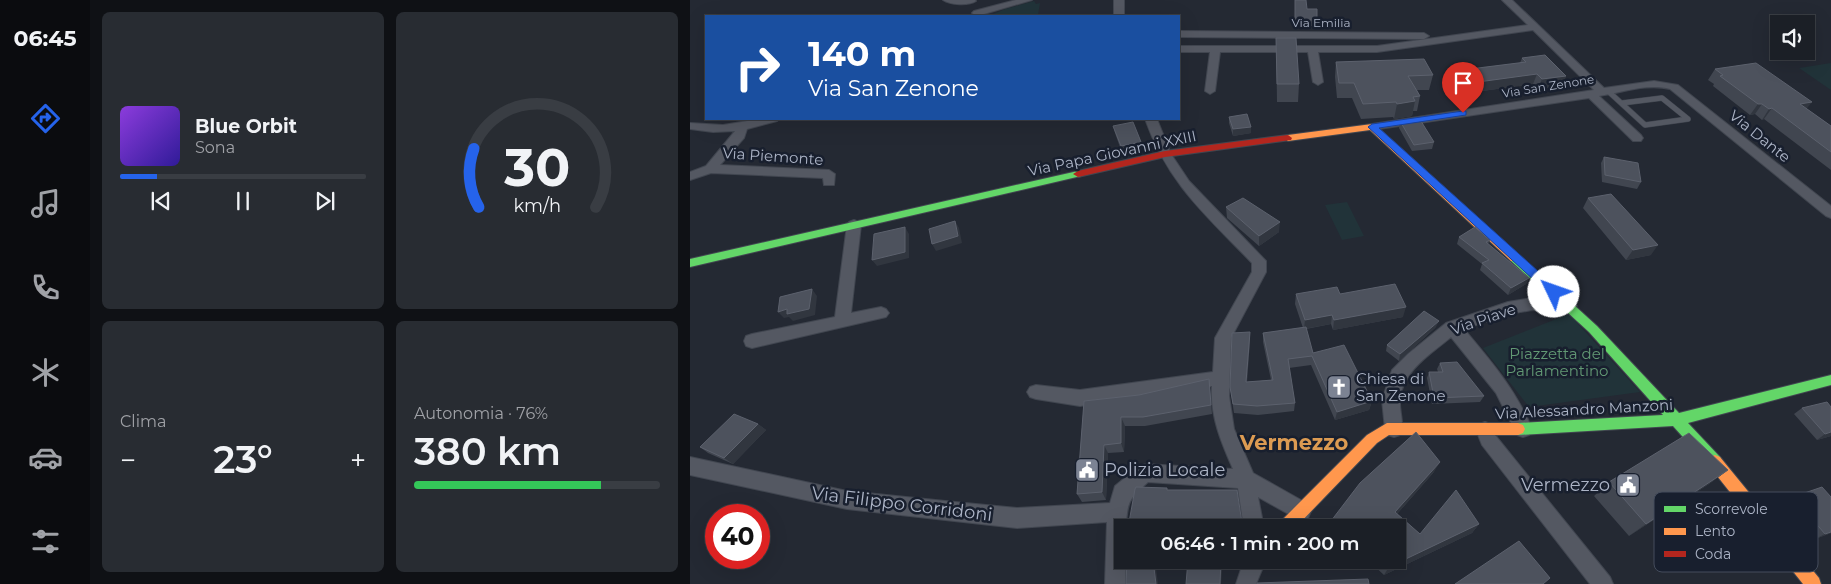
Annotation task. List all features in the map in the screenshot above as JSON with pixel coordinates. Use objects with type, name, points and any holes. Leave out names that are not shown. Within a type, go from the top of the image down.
[{"type":"street","points":[[948,0],[971,1],[973,14],[1027,0]]},
{"type":"street","points":[[1119,0],[1119,15]]},
{"type":"street","points":[[1507,0],[1600,92],[1637,138]]},
{"type":"street","name":"Via Emilia","points":[[1180,49],[1376,49],[1536,27]]},
{"type":"street","name":"Via Emilia","points":[[1180,34],[1463,37]]},
{"type":"street","points":[[1210,91],[1215,49]]},
{"type":"street","points":[[1313,50],[1318,82]]},
{"type":"street","name":"Via San Zenone","points":[[1372,127],[1600,92],[1657,84],[1668,85]]},
{"type":"street","name":"Via Dante","points":[[1668,85],[1831,213]]},
{"type":"street","points":[[690,126],[722,130],[769,120]]},
{"type":"street","points":[[1150,120],[1165,154],[1182,180],[1208,211],[1259,261],[1259,272],[1223,338],[1220,378],[1220,396],[1225,429],[1246,479],[1253,519]]},
{"type":"street","name":"Via Piemonte","points":[[710,168],[740,135],[742,127]]},
{"type":"street","points":[[1372,127],[1593,329],[1716,463],[1739,492]]},
{"type":"street","name":"Via Papa Giovanni XXIII","points":[[690,263],[994,195],[1165,154],[1372,127]]},
{"type":"street","name":"Via Piemonte","points":[[690,176],[710,168],[828,174],[829,182]]},
{"type":"street","points":[[842,320],[854,225]]},
{"type":"street","name":"Via Piave","points":[[1394,429],[1392,400],[1398,376],[1414,359],[1452,327],[1508,308],[1532,304],[1569,306]]},
{"type":"street","points":[[752,341],[881,312]]},
{"type":"street","points":[[1452,327],[1495,376],[1515,407],[1524,430]]},
{"type":"street","points":[[1036,392],[1080,398],[1220,378]]},
{"type":"street","name":"Via Alessandro Manzoni","points":[[1394,429],[1524,430],[1676,420],[1831,380]]},
{"type":"street","points":[[1294,519],[1372,439],[1380,432],[1394,429]]},
{"type":"street","points":[[1485,430],[1488,439],[1603,584]]},
{"type":"street","name":"Via Filippo Corridoni","points":[[690,466],[847,500],[955,512],[1017,518],[1117,512]]},
{"type":"street","points":[[1115,584],[1117,512],[1122,493],[1145,473],[1246,479],[1301,512]]},
{"type":"street","points":[[1246,584],[1250,569]]},
{"type":"street","points":[[1803,572],[1813,584]]},
{"type":"lane","points":[[1600,92],[1622,103],[1645,125],[1688,119],[1662,98],[1622,103]]},
{"type":"green space","points":[[1034,1],[1036,4],[1040,3],[1038,15],[991,15]]},
{"type":"green space","points":[[1831,63],[1831,90],[1799,68]]},
{"type":"green space","points":[[1347,202],[1364,236],[1342,240],[1325,205]]},
{"type":"green space","name":"Piazzetta del Parlamentino","points":[[1569,314],[1640,392],[1529,407],[1483,348]]},
{"type":"building","points":[[1295,0],[1306,0],[1307,9],[1317,9],[1317,20],[1295,20]]},
{"type":"building","points":[[1276,38],[1296,38],[1299,84],[1277,84]]},
{"type":"building","points":[[1545,55],[1566,76],[1542,79],[1537,74],[1456,85],[1446,72],[1526,62],[1522,58]]},
{"type":"building","points":[[1424,59],[1433,75],[1408,76],[1420,96],[1413,97],[1415,101],[1397,104],[1396,102],[1363,104],[1354,83],[1339,83],[1336,62]]},
{"type":"building","points":[[1756,63],[1812,102],[1800,104],[1831,126],[1831,152],[1772,108],[1769,109],[1762,104],[1758,104],[1720,76],[1723,75],[1715,69]]},
{"type":"building","points":[[1247,114],[1251,127],[1233,129],[1229,117]]},
{"type":"building","points":[[1419,118],[1434,142],[1414,145],[1400,121]]},
{"type":"building","points":[[1133,122],[1141,142],[1121,146],[1113,126]]},
{"type":"building","points":[[1604,157],[1638,163],[1641,182],[1605,175]]},
{"type":"building","points":[[1611,194],[1658,245],[1633,250],[1588,198]]},
{"type":"building","points":[[1243,198],[1280,222],[1259,236],[1226,207]]},
{"type":"building","points":[[955,221],[958,236],[932,244],[929,229]]},
{"type":"building","points":[[905,227],[905,252],[872,260],[874,234]]},
{"type":"building","points":[[1475,227],[1490,240],[1486,242],[1529,278],[1511,288],[1482,263],[1489,260],[1459,237]]},
{"type":"building","points":[[1395,284],[1406,307],[1334,320],[1332,315],[1305,320],[1296,294],[1337,287],[1340,294]]},
{"type":"building","points":[[812,289],[809,309],[787,314],[787,309],[778,312],[780,297]]},
{"type":"building","points":[[1424,311],[1439,321],[1400,354],[1387,345]]},
{"type":"building","points":[[1306,327],[1313,353],[1344,345],[1372,401],[1337,412],[1312,356],[1288,359],[1295,403],[1257,406],[1233,404],[1230,387],[1232,333],[1250,332],[1246,382],[1273,380],[1263,333]]},
{"type":"building","points":[[1457,362],[1484,396],[1434,398],[1429,372],[1443,372],[1440,363]]},
{"type":"building","points":[[1209,379],[1211,405],[1143,417],[1121,417],[1121,443],[1104,445],[1102,492],[1077,494],[1084,401],[1139,395]]},
{"type":"building","points":[[1827,402],[1831,407],[1831,432],[1825,434],[1802,408]]},
{"type":"building","points":[[734,414],[758,424],[724,458],[700,447]]},
{"type":"building","points":[[1416,432],[1440,462],[1395,512],[1403,519],[1333,519],[1360,483]]},
{"type":"building","points":[[1689,433],[1728,470],[1695,492],[1654,492],[1654,519],[1646,524],[1609,482]]},
{"type":"building","points":[[1136,487],[1167,488],[1167,490],[1237,490],[1241,519],[1130,519]]},
{"type":"building","points":[[1822,487],[1831,497],[1831,532],[1825,534],[1818,526],[1818,492],[1808,492]]},
{"type":"building","points":[[1456,490],[1479,524],[1406,559],[1406,522],[1420,534]]},
{"type":"building","points":[[1519,541],[1550,578],[1543,584],[1455,584]]},
{"type":"building","points":[[1127,569],[1154,569],[1156,584],[1126,584]]},
{"type":"building","points":[[1187,569],[1221,569],[1220,584],[1186,584]]},
{"type":"building","points":[[1368,579],[1369,584],[1257,584],[1257,583]]},
{"type":"traffic: fast","points":[[690,263],[1078,174]]},
{"type":"traffic: fast","points":[[1515,258],[1593,329],[1715,462]]},
{"type":"traffic: fast","points":[[1518,429],[1676,420],[1831,380]]},
{"type":"traffic: slow","points":[[1288,138],[1372,127],[1515,258]]},
{"type":"traffic: slow","points":[[1293,519],[1372,439],[1387,429],[1518,429]]},
{"type":"traffic: slow","points":[[1715,462],[1739,492]]},
{"type":"traffic: slow","points":[[1803,572],[1813,584]]},
{"type":"traffic: jam","points":[[1078,174],[1165,154],[1288,138]]},
{"type":"place","name":"Chiesa di San Zenone","points":[[1339,387]]},
{"type":"place","name":"Polizia Locale","points":[[1087,470]]},
{"type":"place","name":"Vermezzo","points":[[1628,485]]},
{"type":"district","name":"Vermezzo","points":[[1294,442]]},
{"type":"route","points":[[1463,113],[1372,127],[1554,292]]}]
